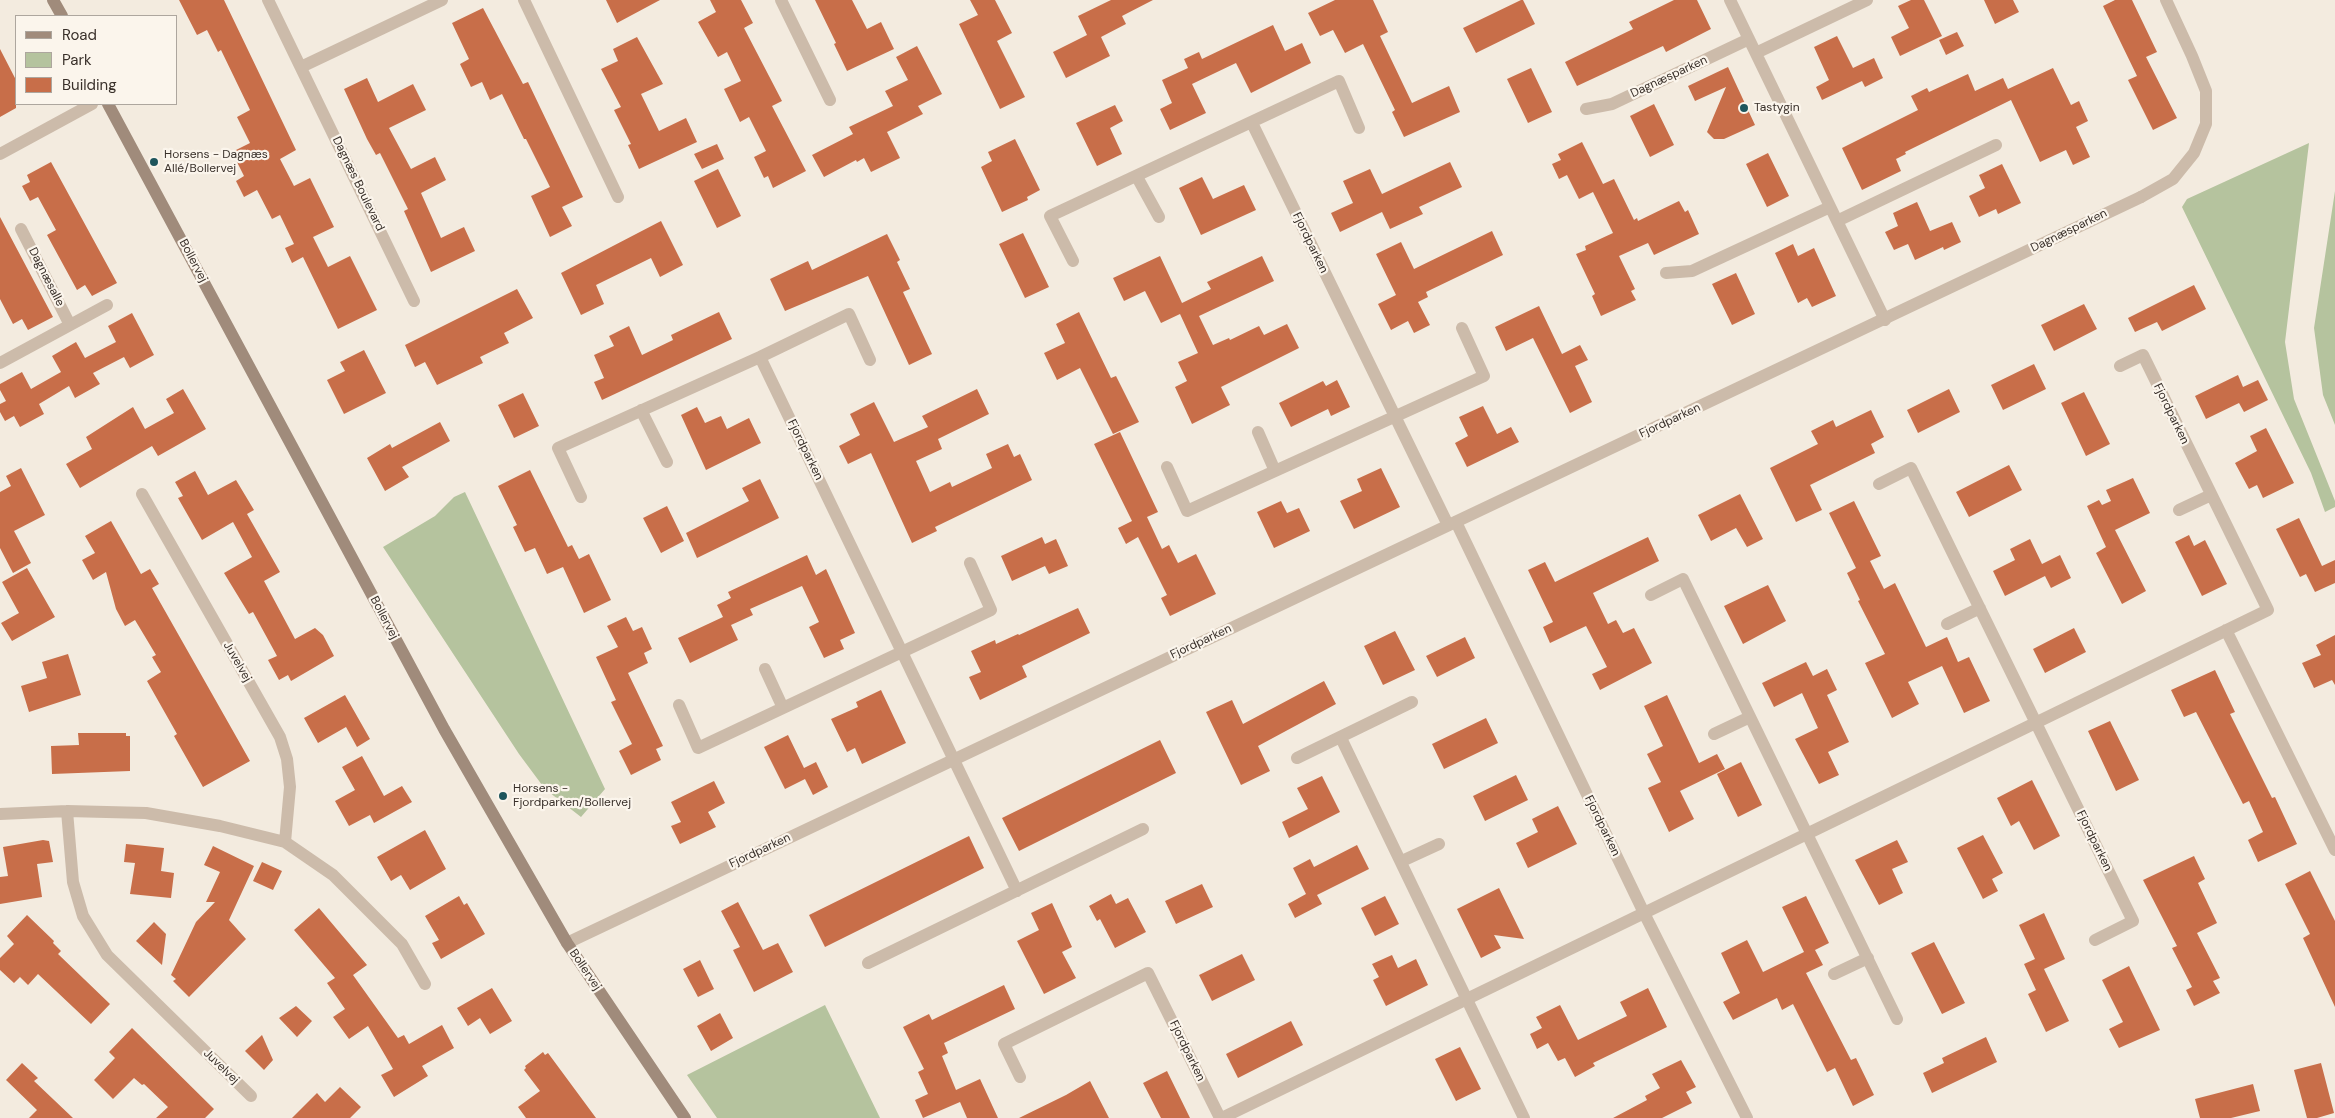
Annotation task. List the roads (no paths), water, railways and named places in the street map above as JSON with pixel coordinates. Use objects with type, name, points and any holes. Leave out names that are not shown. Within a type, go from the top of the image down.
[{"type":"main road","points":[[53,0],[61,15]]},
{"type":"main road","name":"Bollervej","points":[[109,105],[444,729],[567,943],[685,1118]]},
{"type":"street","name":"Dagnæs Boulevard","points":[[268,0],[414,301]]},
{"type":"street","points":[[301,67],[442,0]]},
{"type":"street","points":[[524,0],[618,197]]},
{"type":"street","points":[[781,0],[830,100]]},
{"type":"street","points":[[1730,0],[1885,320]]},
{"type":"street","points":[[1756,53],[1867,0]]},
{"type":"street","name":"Dagnæsparken","points":[[1885,320],[2141,197],[2173,179],[2194,153],[2206,124],[2206,91],[2166,0]]},
{"type":"street","name":"Dagnæsparken","points":[[1586,109],[1612,104],[1749,39]]},
{"type":"street","points":[[1073,260],[1050,216],[1339,81],[1359,128]]},
{"type":"street","points":[[0,154],[90,105]]},
{"type":"street","name":"Fjordparken","points":[[1252,123],[1395,418],[1452,523],[1747,1118]]},
{"type":"street","points":[[1837,221],[1996,145]]},
{"type":"street","points":[[1137,176],[1159,217]]},
{"type":"street","points":[[1666,273],[1692,271],[1830,207]]},
{"type":"street","name":"Dagnæsalle","points":[[21,229],[70,325]]},
{"type":"street","points":[[0,363],[107,305]]},
{"type":"street","points":[[581,497],[558,448],[760,357],[849,314],[870,360]]},
{"type":"street","name":"Fjordparken","points":[[567,943],[1452,523],[1885,320]]},
{"type":"street","points":[[1167,467],[1187,511],[1395,418],[1484,376],[1462,328]]},
{"type":"street","name":"Fjordparken","points":[[1020,1077],[1004,1044],[1148,973],[1221,1118],[2268,610],[2143,356],[2120,366]]},
{"type":"street","name":"Fjordparken","points":[[760,357],[1017,891]]},
{"type":"street","points":[[641,410],[667,462]]},
{"type":"street","points":[[1258,432],[1275,471]]},
{"type":"street","name":"Fjordparken","points":[[1879,484],[1911,468],[2133,921],[2095,940]]},
{"type":"street","name":"Juvelvej","points":[[142,494],[280,737],[287,759],[290,787],[285,842]]},
{"type":"street","points":[[2179,510],[2211,494]]},
{"type":"street","points":[[679,705],[698,748],[991,610],[970,563]]},
{"type":"street","points":[[1651,595],[1683,579],[1897,1019]]},
{"type":"street","points":[[1948,624],[1980,608]]},
{"type":"street","points":[[2226,630],[2335,850]]},
{"type":"street","points":[[765,669],[783,708]]},
{"type":"street","points":[[1297,758],[1412,702]]},
{"type":"street","points":[[1714,734],[1750,717]]},
{"type":"street","points":[[1341,738],[1524,1118]]},
{"type":"street","points":[[0,814],[67,811],[146,813],[220,826],[285,842],[333,875],[402,944],[424,984]]},
{"type":"street","name":"Juvelvej","points":[[67,811],[73,882],[83,916],[107,956],[251,1096]]},
{"type":"street","points":[[868,963],[1144,829]]},
{"type":"street","points":[[1402,862],[1439,844]]},
{"type":"street","points":[[1834,974],[1868,958]]},
{"type":"place","name":"Tastygin","points":[[1744,108]]},
{"type":"place","name":"Horsens - Dagnæs Allé/Bollervej","points":[[154,162]]},
{"type":"place","name":"Horsens - Fjordparken/Bollervej","points":[[503,796]]}]
